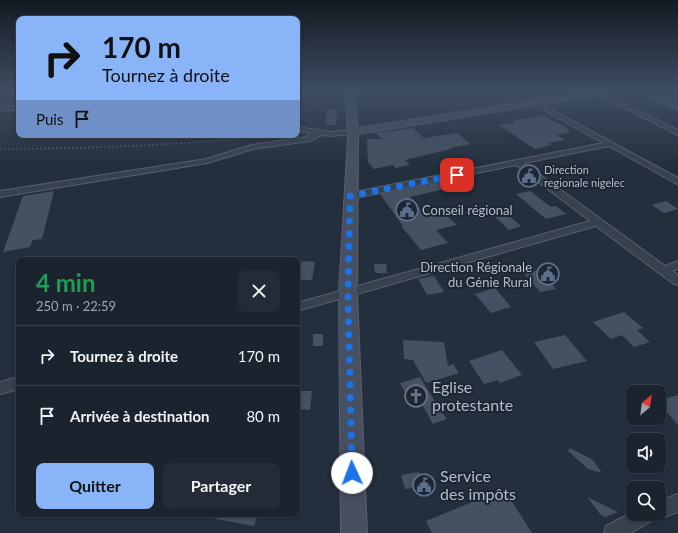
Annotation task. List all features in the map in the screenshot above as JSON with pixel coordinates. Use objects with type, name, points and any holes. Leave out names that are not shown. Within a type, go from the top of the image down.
[{"type":"street","points":[[352,117],[353,132],[348,293],[354,533]]},
{"type":"street","points":[[300,130],[335,134],[444,117]]},
{"type":"street","points":[[560,117],[678,181]]},
{"type":"street","points":[[647,117],[678,133]]},
{"type":"street","points":[[0,194],[207,161],[252,147],[307,139],[319,133]]},
{"type":"street","points":[[350,196],[609,144]]},
{"type":"street","points":[[518,163],[678,281]]},
{"type":"street","points":[[300,306],[598,222]]},
{"type":"street","points":[[663,270],[678,265]]},
{"type":"street","points":[[0,388],[16,384]]},
{"type":"street","points":[[666,507],[678,503]]},
{"type":"street","points":[[613,533],[634,521]]},
{"type":"path","points":[[0,149],[75,149],[181,144],[255,138]]},
{"type":"building","points":[[327,117],[337,117],[336,125],[326,125]]},
{"type":"building","points":[[546,117],[569,129],[566,130],[570,132],[557,135],[565,140],[548,143],[552,145],[535,149],[499,125],[515,123],[512,121]]},
{"type":"building","points":[[413,128],[424,138],[457,133],[471,144],[405,160],[410,165],[395,168],[393,165],[374,169],[368,162],[367,139],[381,139],[376,133]]},
{"type":"building","points":[[450,180],[457,186],[410,197],[425,215],[442,211],[457,225],[436,230],[448,243],[421,250],[401,226],[403,226],[380,194]]},
{"type":"building","points":[[54,191],[42,239],[33,240],[30,247],[3,252],[23,196]]},
{"type":"building","points":[[530,191],[551,207],[556,206],[566,214],[546,219],[516,194]]},
{"type":"building","points":[[666,201],[678,209],[664,213],[652,205]]},
{"type":"building","points":[[503,211],[521,226],[509,230],[491,213]]},
{"type":"building","points":[[302,261],[315,262],[312,280],[300,280],[300,268]]},
{"type":"building","points":[[374,264],[386,264],[387,273],[375,273]]},
{"type":"building","points":[[539,270],[556,289],[540,292],[524,273]]},
{"type":"building","points":[[434,276],[444,292],[427,295],[418,279]]},
{"type":"building","points":[[495,288],[511,307],[491,313],[475,294]]},
{"type":"building","points":[[624,312],[643,328],[637,330],[650,342],[634,347],[622,335],[611,339],[593,322]]},
{"type":"building","points":[[313,334],[323,334],[323,346],[313,346]]},
{"type":"building","points":[[565,335],[587,361],[553,369],[534,342]]},
{"type":"building","points":[[403,340],[444,342],[448,366],[453,364],[459,373],[426,383],[413,360],[404,359]]},
{"type":"building","points":[[502,350],[522,375],[500,383],[498,380],[484,384],[469,361]]},
{"type":"building","points":[[420,377],[447,419],[433,424],[419,399],[410,402],[400,383]]},
{"type":"building","points":[[300,391],[312,391],[310,410],[300,409]]},
{"type":"building","points":[[678,395],[678,425],[666,411],[666,398]]},
{"type":"building","points":[[570,448],[593,460],[602,473],[588,469],[568,451]]},
{"type":"building","points":[[419,472],[424,486],[405,489],[401,475]]},
{"type":"building","points":[[504,489],[532,533],[432,533],[426,521]]},
{"type":"building","points":[[587,497],[618,512],[605,517],[600,514]]},
{"type":"building","points":[[215,517],[257,517],[254,526],[215,519]]},
{"type":"place","name":"Direction regionale nigelec","points":[[529,176]]},
{"type":"place","name":"Conseil régional","points":[[407,210]]},
{"type":"place","name":"Direction Régionale du Génie Rural","points":[[548,274]]},
{"type":"place","name":"Eglise protestante","points":[[416,396]]},
{"type":"place","name":"Service des impôts","points":[[424,485]]},
{"type":"route","points":[[352,473],[348,293],[350,196],[457,175]]}]
